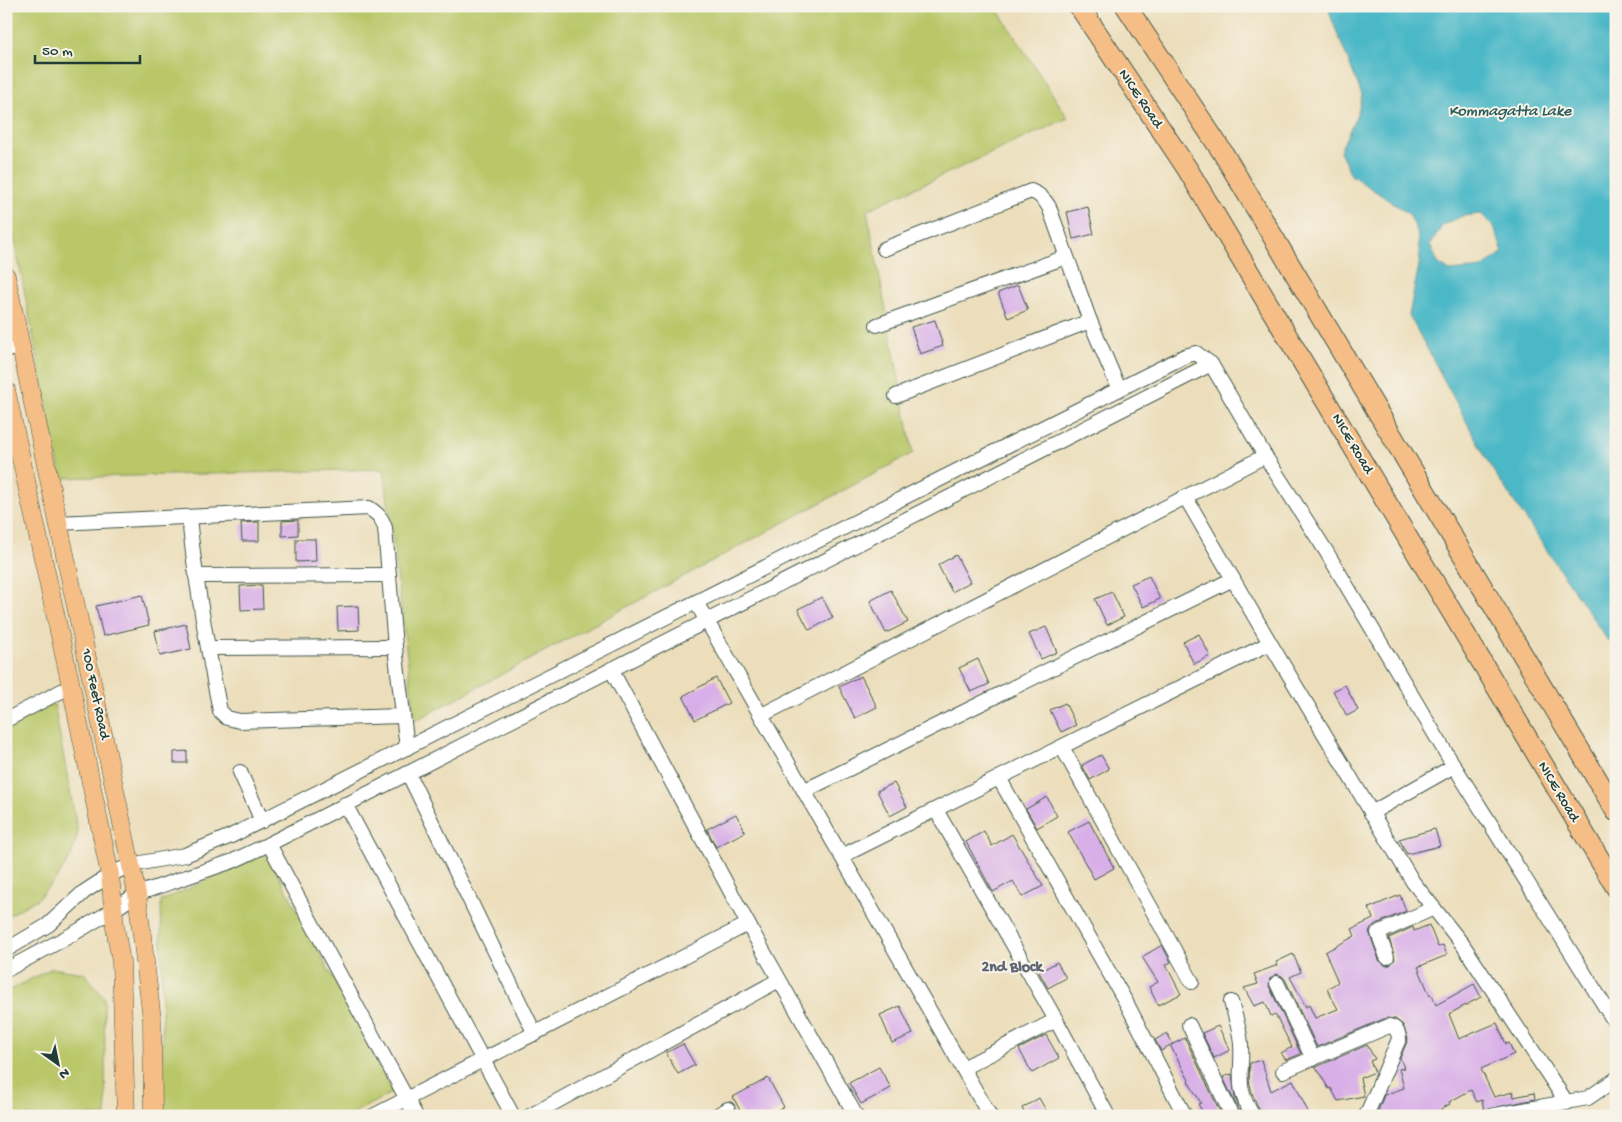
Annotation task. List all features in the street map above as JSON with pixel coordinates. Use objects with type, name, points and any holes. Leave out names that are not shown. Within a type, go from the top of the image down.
[{"type":"highway","name":"NICE Road","points":[[1079,6],[1188,170],[1616,887]]},
{"type":"highway","points":[[1126,6],[1222,153],[1616,811]]},
{"type":"main road","name":"100 Feet Road","points":[[6,276],[14,349],[58,523],[136,894],[152,1020],[153,1116]]},
{"type":"main road","name":"100 Feet Road","points":[[6,390],[110,874],[121,962],[126,1116]]},
{"type":"street","points":[[884,249],[1031,191],[1041,196],[1046,202],[1090,321],[1119,389]]},
{"type":"street","points":[[876,325],[1066,257]]},
{"type":"street","points":[[896,396],[1090,321]]},
{"type":"street","points":[[6,950],[48,924],[84,892],[110,874],[130,865],[185,855],[206,848],[1185,356],[1196,353],[1211,364],[1265,456],[1326,551],[1454,766],[1616,1024]]},
{"type":"street","points":[[6,970],[73,934],[136,894],[233,861],[270,844],[345,804],[1211,364]]},
{"type":"street","points":[[762,715],[1265,456]]},
{"type":"street","points":[[1186,498],[1270,644],[1413,882],[1463,945],[1568,1103]]},
{"type":"street","points":[[58,523],[369,508],[380,515],[385,528],[395,647],[407,748]]},
{"type":"street","points":[[189,517],[196,576],[208,648],[220,711],[226,718],[240,721],[402,716]]},
{"type":"street","points":[[196,576],[389,575]]},
{"type":"street","points":[[804,790],[1232,579]]},
{"type":"street","points":[[696,602],[990,1116]]},
{"type":"street","points":[[842,856],[1270,644]]},
{"type":"street","points":[[208,648],[395,647]]},
{"type":"street","points":[[611,669],[853,1115]]},
{"type":"street","points":[[6,720],[71,686]]},
{"type":"street","points":[[1062,747],[1192,982]]},
{"type":"street","points":[[1371,813],[1454,766]]},
{"type":"street","points":[[240,772],[262,821]]},
{"type":"street","points":[[408,773],[535,1034]]},
{"type":"street","points":[[1000,778],[1127,1004],[1184,1116]]},
{"type":"street","points":[[345,804],[512,1116]]},
{"type":"street","points":[[936,810],[1056,1020],[1108,1116]]},
{"type":"street","points":[[270,844],[416,1116]]},
{"type":"street","points":[[1386,957],[1378,933],[1434,908]]},
{"type":"street","points":[[373,1116],[748,924]]},
{"type":"street","points":[[530,1116],[779,980]]},
{"type":"street","points":[[1277,983],[1313,1059]]},
{"type":"street","points":[[1231,1002],[1241,1044],[1240,1087],[1253,1116]]},
{"type":"street","points":[[963,1068],[1056,1020]]},
{"type":"street","points":[[1189,1024],[1232,1116]]},
{"type":"street","points":[[1283,1071],[1390,1026],[1395,1028],[1399,1039],[1366,1116]]},
{"type":"street","points":[[1490,1116],[1588,1098],[1616,1080]]},
{"type":"green space","points":[[6,6],[995,6],[1068,118],[867,210],[913,453],[415,721],[384,469],[61,478],[6,198]]},
{"type":"green space","points":[[54,704],[78,834],[71,856],[57,878],[37,899],[6,917],[6,729]]},
{"type":"green space","points":[[267,853],[393,1092],[348,1116],[163,1116],[161,901]]},
{"type":"green space","points":[[52,968],[84,973],[104,997],[106,1116],[6,1116],[6,992]]},
{"type":"water","name":"Kommagatta Lake","points":[[1328,6],[1616,6],[1616,638],[1608,641],[1492,469],[1409,315],[1420,260],[1417,231],[1409,214],[1351,175],[1340,151],[1358,112],[1362,95]],"holes":[[[1481,214],[1494,227],[1503,252],[1482,268],[1450,271],[1438,263],[1430,244],[1443,225],[1462,216]]]},
{"type":"building","points":[[1088,207],[1094,234],[1073,239],[1067,212]]},
{"type":"building","points":[[1018,285],[1028,310],[1008,318],[998,293]]},
{"type":"building","points":[[935,320],[943,346],[920,354],[911,327]]},
{"type":"building","points":[[298,520],[298,535],[282,536],[282,521]]},
{"type":"building","points":[[259,522],[259,541],[242,541],[241,523]]},
{"type":"building","points":[[296,539],[315,539],[316,561],[296,562]]},
{"type":"building","points":[[956,555],[970,582],[952,592],[938,565]]},
{"type":"building","points":[[1149,576],[1160,599],[1143,607],[1131,584]]},
{"type":"building","points":[[262,585],[263,609],[241,610],[240,586]]},
{"type":"building","points":[[891,590],[908,622],[886,633],[870,601]]},
{"type":"building","points":[[1112,592],[1124,617],[1107,625],[1095,599]]},
{"type":"building","points":[[142,595],[149,625],[103,636],[96,606]]},
{"type":"building","points":[[822,597],[833,618],[809,630],[798,609]]},
{"type":"building","points":[[358,606],[359,630],[338,631],[337,607]]},
{"type":"building","points":[[186,624],[191,649],[160,656],[155,631]]},
{"type":"building","points":[[1046,627],[1057,652],[1041,659],[1029,634]]},
{"type":"building","points":[[1199,634],[1210,656],[1194,664],[1183,642]]},
{"type":"building","points":[[978,659],[989,684],[971,692],[959,668]]},
{"type":"building","points":[[861,676],[877,707],[855,718],[839,687]]},
{"type":"building","points":[[716,678],[729,703],[695,720],[683,696]]},
{"type":"building","points":[[1345,685],[1358,710],[1347,716],[1333,691]]},
{"type":"building","points":[[1065,703],[1076,725],[1061,732],[1050,710]]},
{"type":"building","points":[[187,751],[187,763],[174,763],[174,752]]},
{"type":"building","points":[[1101,755],[1109,769],[1090,780],[1082,765]]},
{"type":"building","points":[[894,783],[907,807],[890,816],[877,791]]},
{"type":"building","points":[[1047,797],[1057,816],[1037,828],[1026,809]]},
{"type":"building","points":[[736,814],[745,832],[716,847],[707,829]]},
{"type":"building","points":[[1089,821],[1114,868],[1094,879],[1068,832]]},
{"type":"building","points":[[1435,829],[1440,846],[1407,854],[1399,839]]},
{"type":"building","points":[[984,831],[992,846],[1012,834],[1043,886],[1022,897],[1013,881],[993,892],[966,842]]},
{"type":"building","points":[[1400,895],[1406,911],[1374,925],[1369,931],[1379,960],[1386,966],[1390,965],[1395,959],[1389,938],[1413,927],[1414,931],[1429,925],[1438,947],[1443,945],[1447,955],[1418,967],[1430,996],[1432,995],[1436,1005],[1474,984],[1481,997],[1449,1014],[1459,1039],[1497,1023],[1506,1044],[1509,1043],[1514,1054],[1481,1069],[1494,1097],[1513,1092],[1514,1097],[1534,1093],[1535,1099],[1484,1110],[1482,1100],[1477,1102],[1471,1090],[1449,1102],[1450,1104],[1441,1109],[1442,1113],[1435,1116],[1380,1116],[1378,1111],[1384,1095],[1404,1088],[1399,1069],[1404,1068],[1400,1058],[1408,1039],[1403,1025],[1395,1019],[1386,1018],[1317,1047],[1285,979],[1277,974],[1270,978],[1269,986],[1301,1054],[1286,1060],[1281,1053],[1292,1047],[1275,1014],[1271,1016],[1265,1002],[1254,1006],[1244,988],[1258,984],[1254,974],[1278,965],[1276,962],[1293,954],[1301,972],[1290,977],[1306,1007],[1309,1005],[1315,1018],[1338,1009],[1327,989],[1338,982],[1325,952],[1355,936],[1352,929],[1373,919],[1369,908]]},
{"type":"building","points":[[1162,945],[1171,962],[1166,965],[1181,994],[1158,1005],[1149,987],[1158,982],[1142,957]]},
{"type":"building","points":[[1057,962],[1066,978],[1048,988],[1039,972]]},
{"type":"building","points":[[900,1006],[913,1034],[892,1043],[880,1015]]},
{"type":"building","points":[[1218,1026],[1230,1050],[1214,1058],[1202,1033]]},
{"type":"building","points":[[1167,1033],[1173,1044],[1185,1038],[1222,1116],[1205,1116],[1198,1104],[1201,1103],[1170,1045],[1161,1051],[1155,1040]]},
{"type":"building","points":[[1046,1035],[1059,1058],[1032,1073],[1019,1049]]},
{"type":"building","points":[[683,1044],[695,1065],[678,1074],[666,1053]]},
{"type":"building","points":[[1367,1045],[1375,1059],[1370,1061],[1375,1072],[1360,1078],[1364,1096],[1338,1101],[1316,1067]]},
{"type":"building","points":[[1261,1060],[1271,1091],[1293,1080],[1310,1116],[1262,1116],[1252,1093],[1249,1080],[1250,1063]]},
{"type":"building","points":[[879,1067],[891,1088],[861,1104],[849,1083]]},
{"type":"building","points":[[1232,1074],[1235,1098],[1243,1116],[1241,1116],[1223,1077]]},
{"type":"building","points":[[768,1078],[784,1107],[769,1116],[743,1116],[733,1097]]},
{"type":"building","points":[[1039,1098],[1049,1116],[1026,1116],[1022,1108]]},
{"type":"district","name":"2nd Block","points":[[1012,968]]}]
